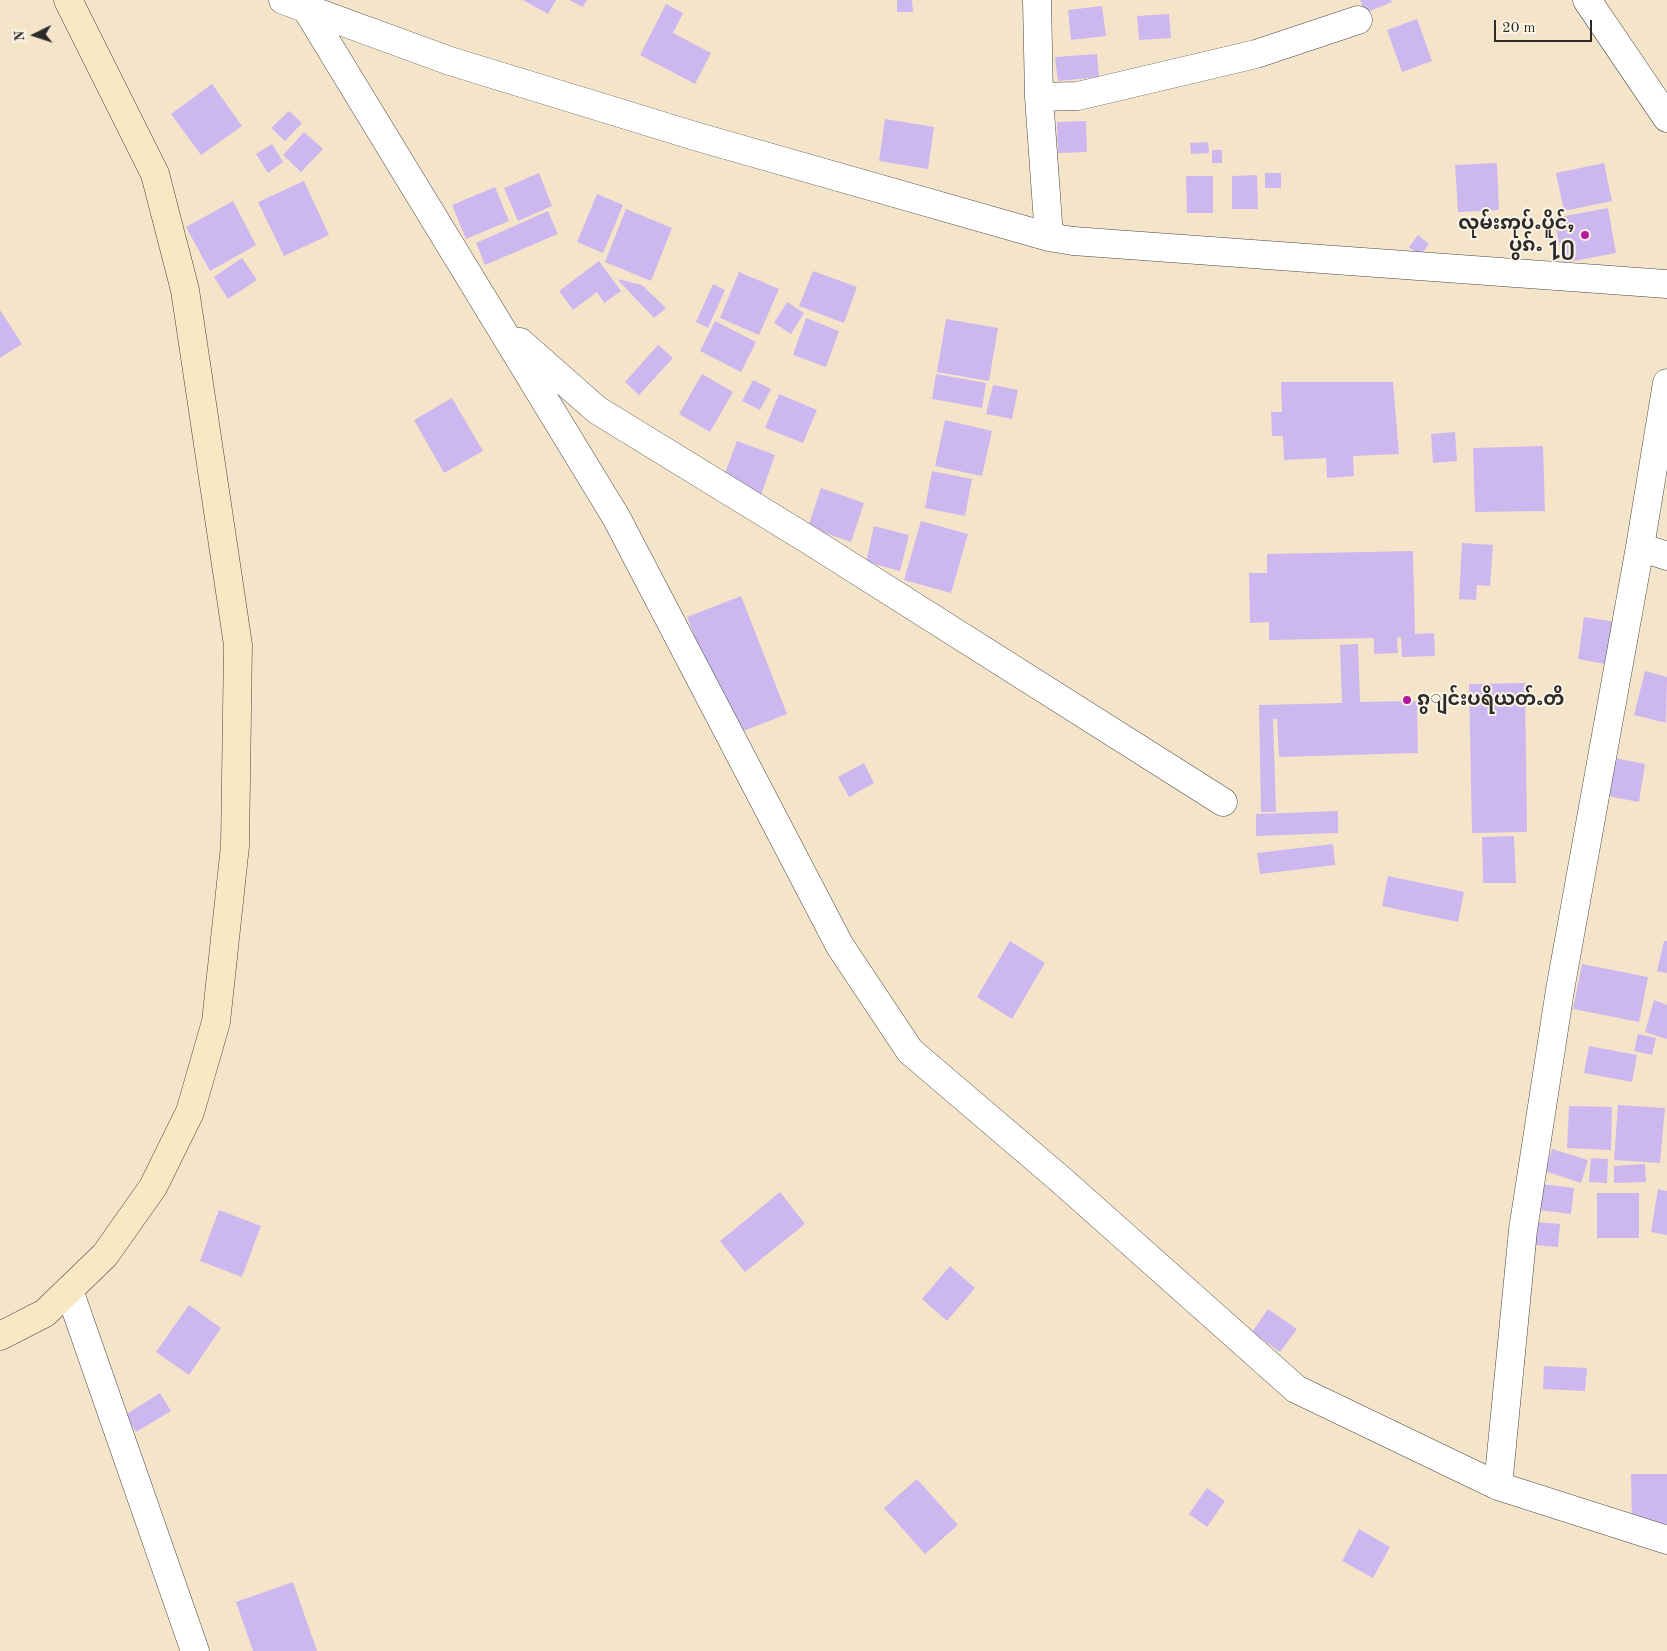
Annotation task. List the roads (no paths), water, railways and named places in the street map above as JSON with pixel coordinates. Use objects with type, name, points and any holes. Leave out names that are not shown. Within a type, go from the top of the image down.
[{"type":"main road","points":[[0,1336],[45,1313],[105,1254],[153,1187],[190,1112],[216,1022],[235,846],[238,645],[185,290],[155,174],[68,0]]},
{"type":"street","points":[[1037,0],[1038,96],[1049,238]]},
{"type":"street","points":[[1587,0],[1667,118]]},
{"type":"street","points":[[295,5],[459,64],[1049,238],[1667,284]]},
{"type":"street","points":[[295,5],[498,322],[616,517],[840,946],[910,1052],[1060,1179],[1296,1389],[1498,1486],[1667,1540]]},
{"type":"street","points":[[1038,96],[1078,96],[1228,61],[1256,54],[1358,20]]},
{"type":"street","points":[[498,322],[597,410],[809,540],[1223,802]]},
{"type":"street","points":[[1498,1486],[1523,1230],[1560,990],[1640,547],[1667,383]]},
{"type":"street","points":[[1640,547],[1667,556]]},
{"type":"street","points":[[69,1290],[195,1651]]},
{"type":"place","name":"လုမ်းဢုပ်ႉပိူင်ႇ ပွၵ်ႉ ႑႐","points":[[1585,235]]},
{"type":"place","name":"ၵွျင်းပရိယတ်ႉတိ","points":[[1407,700]]}]
